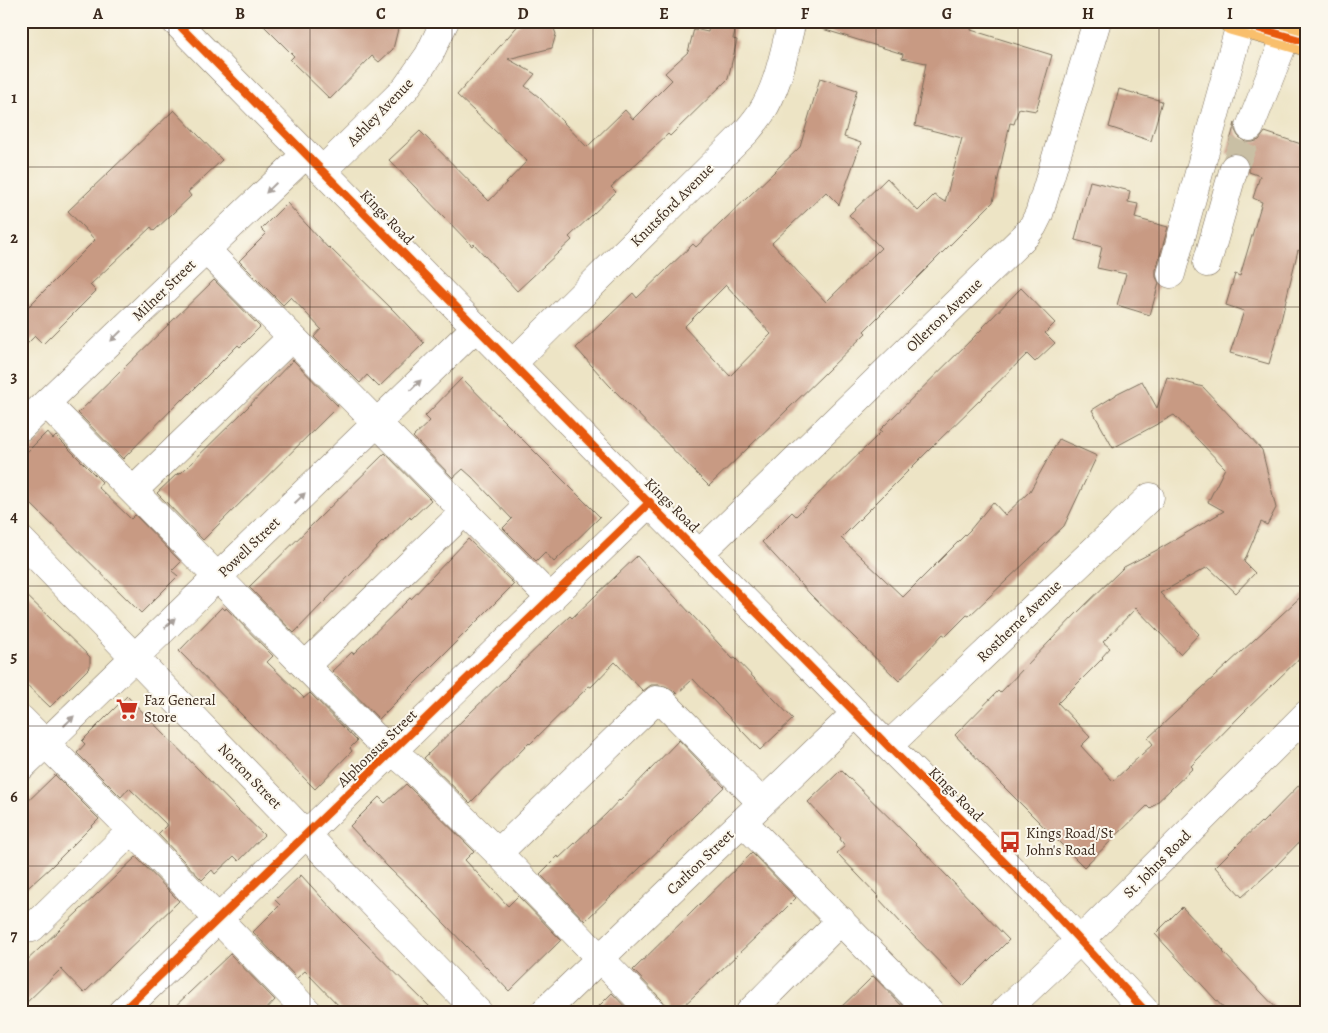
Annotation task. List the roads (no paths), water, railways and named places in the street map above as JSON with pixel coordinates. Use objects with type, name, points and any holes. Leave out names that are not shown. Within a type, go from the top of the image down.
[{"type":"main road","points":[[1238,22],[1296,39]]},
{"type":"street","name":"Kings Road","points":[[175,21],[888,746],[1032,889],[1146,1012]]},
{"type":"street","name":"Ashley Avenue","points":[[314,162],[406,88],[429,55],[445,21]]},
{"type":"street","name":"Knutsford Avenue","points":[[513,363],[762,113],[778,75],[792,21]]},
{"type":"street","name":"Ollerton Avenue","points":[[700,553],[1034,226],[1097,21]]},
{"type":"street","points":[[1171,274],[1238,22]]},
{"type":"street","points":[[1250,127],[1296,39]]},
{"type":"street","name":"Milner Street","points":[[21,427],[206,250],[314,162]]},
{"type":"street","points":[[1207,262],[1234,168]]},
{"type":"street","points":[[206,250],[551,599]]},
{"type":"street","name":"Powell Street","points":[[21,766],[476,327]]},
{"type":"street","points":[[133,491],[292,337]]},
{"type":"street","points":[[46,403],[373,735],[410,766],[498,853],[652,1012]]},
{"type":"street","name":"Rostherne Avenue","points":[[888,746],[1150,497]]},
{"type":"street","name":"Alphonsus Street","points":[[122,1012],[650,502]]},
{"type":"street","points":[[306,665],[464,512]]},
{"type":"street","name":"Norton Street","points":[[21,540],[478,1012]]},
{"type":"street","points":[[498,853],[656,700],[662,701],[841,920],[930,1012]]},
{"type":"street","name":"Carlton Street","points":[[544,1012],[856,713]]},
{"type":"street","name":"St. Johns Road","points":[[1004,1012],[1080,940],[1307,714]]},
{"type":"street","points":[[21,719],[132,830],[308,1012]]},
{"type":"street","points":[[21,925],[24,929],[32,928],[132,830]]},
{"type":"street","points":[[750,1012],[841,920]]},
{"type":"tunnel","points":[[1234,168],[1250,127]]},
{"type":"place","name":"Faz General Store","points":[[127,709]]},
{"type":"place","name":"Kings Road/St John's Road","points":[[1010,842]]}]
